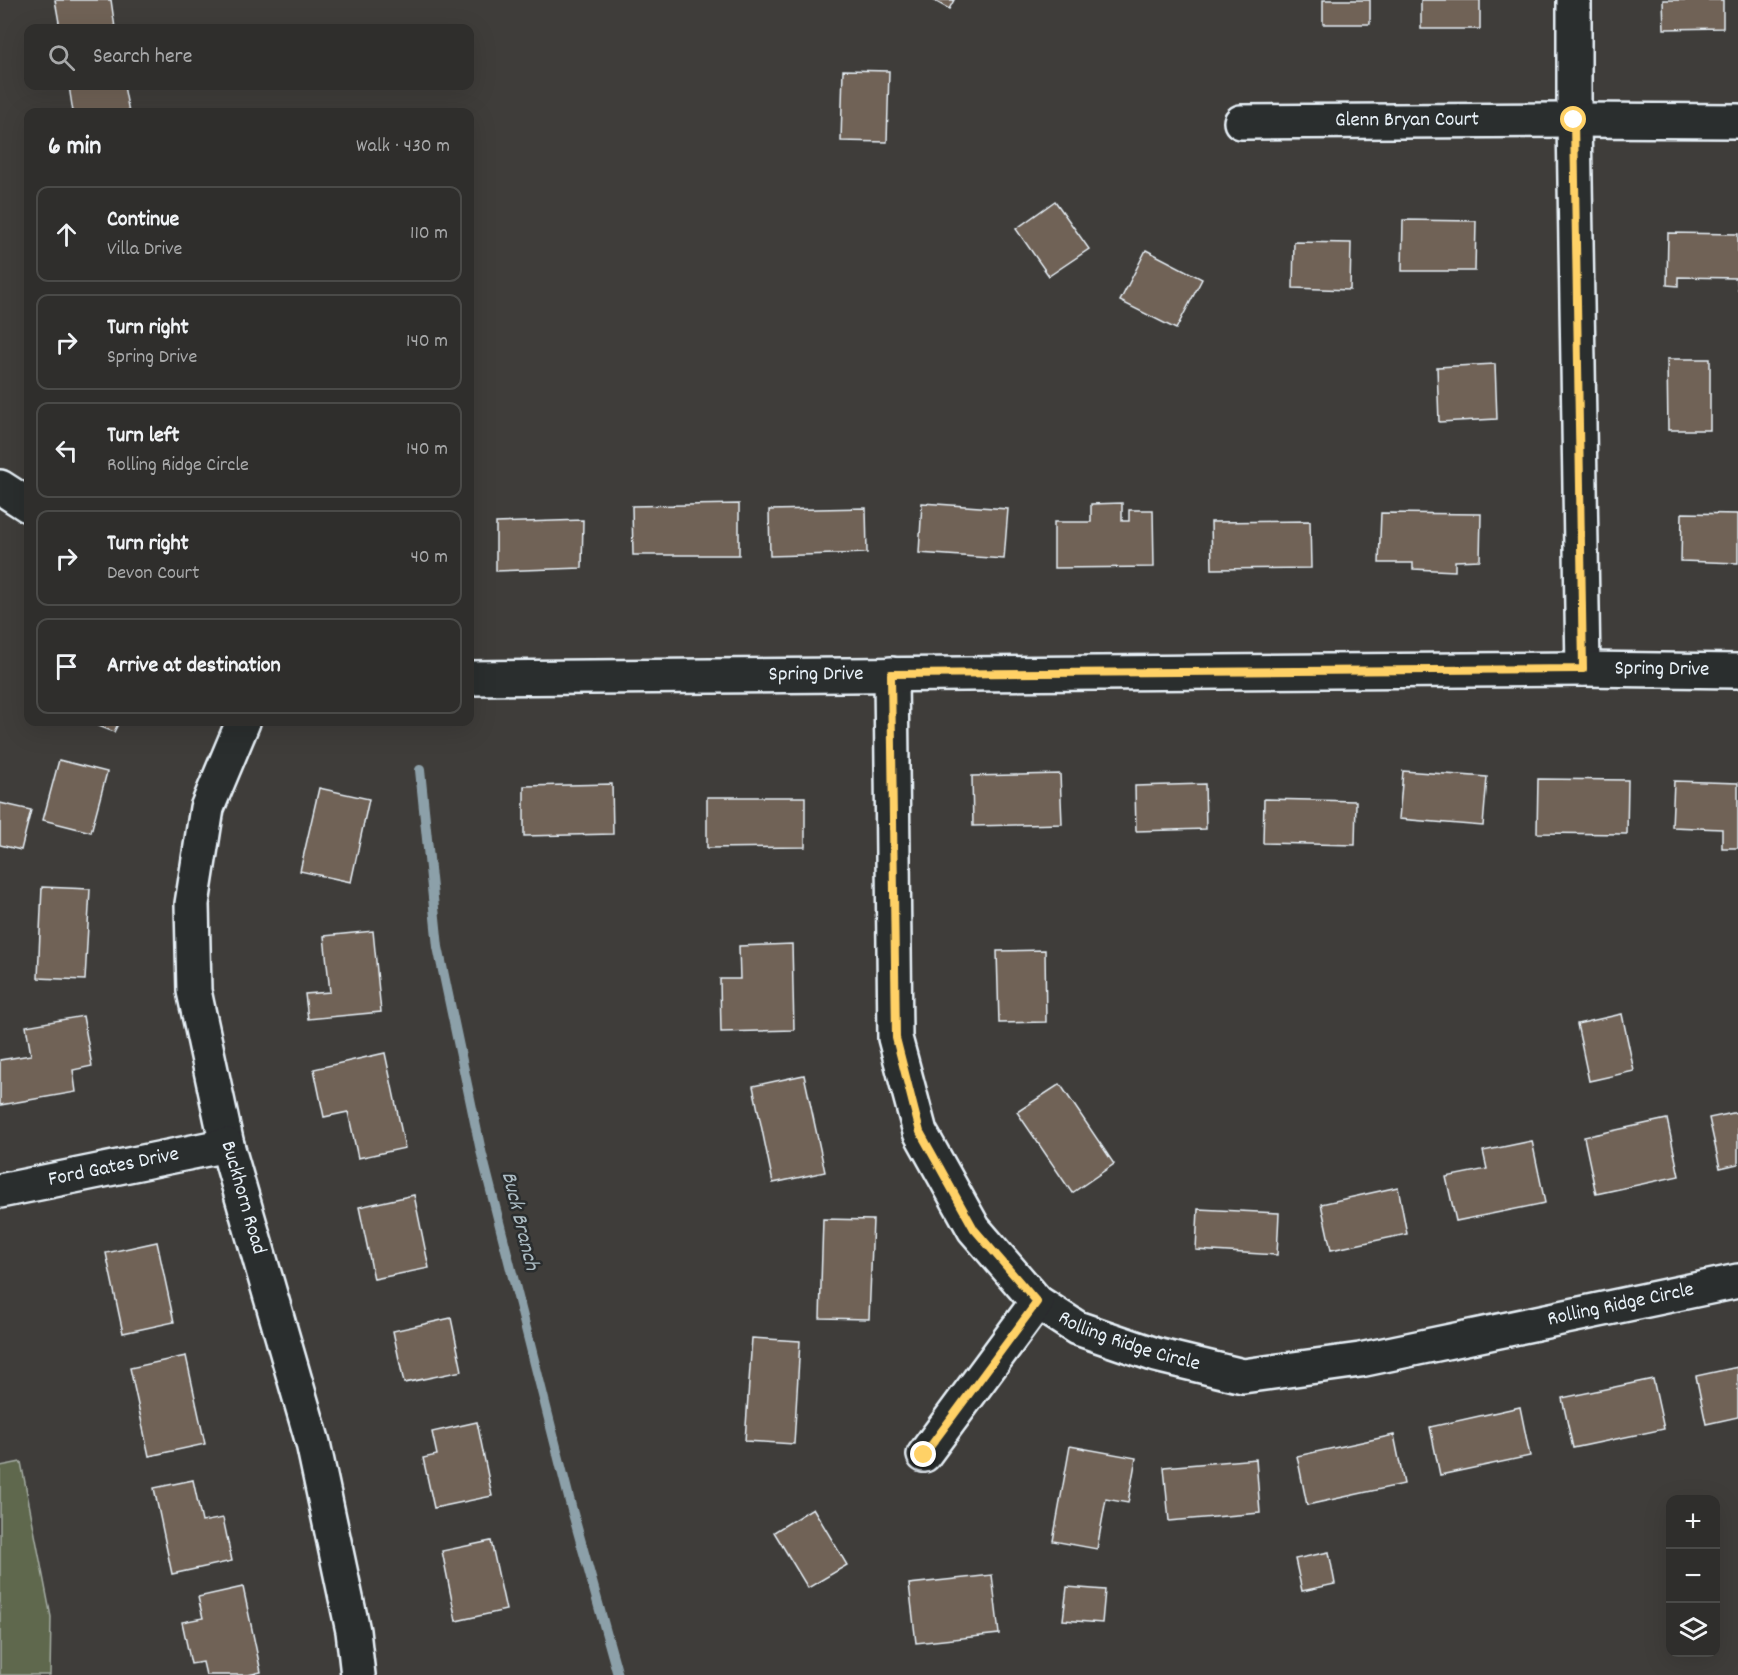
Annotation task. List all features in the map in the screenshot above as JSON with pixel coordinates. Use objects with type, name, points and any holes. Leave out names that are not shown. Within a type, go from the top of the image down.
[{"type":"street","points":[[1574,0],[1583,669]]},
{"type":"street","name":"Glenn Bryan Court","points":[[1241,122],[1738,121]]},
{"type":"street","points":[[0,487],[24,502]]},
{"type":"street","name":"Spring Drive","points":[[474,678],[1583,669],[1738,671]]},
{"type":"street","name":"Rolling Ridge Circle","points":[[891,674],[896,1038],[920,1132],[974,1229],[1037,1302],[1077,1328],[1156,1355],[1243,1376],[1360,1360],[1738,1281]]},
{"type":"street","name":"Buckhorn Road","points":[[241,726],[207,808],[192,904],[195,991],[227,1145],[313,1443],[353,1631],[358,1675]]},
{"type":"street","name":"Ford Gates Drive","points":[[0,1191],[227,1145]]},
{"type":"street","points":[[924,1455],[1037,1302]]},
{"type":"green space","points":[[21,1462],[51,1617],[50,1675],[0,1675],[0,1466]]},
{"type":"building","points":[[55,0],[111,0],[114,24],[59,24]]},
{"type":"building","points":[[933,0],[954,0],[949,9]]},
{"type":"building","points":[[1323,0],[1370,0],[1370,24],[1323,24]]},
{"type":"building","points":[[1421,0],[1480,0],[1480,29],[1421,29]]},
{"type":"building","points":[[1663,0],[1723,0],[1723,28],[1664,29]]},
{"type":"building","points":[[843,70],[889,71],[887,142],[841,141]]},
{"type":"building","points":[[70,90],[125,90],[128,108],[72,108]]},
{"type":"building","points":[[1055,201],[1089,249],[1049,276],[1016,229]]},
{"type":"building","points":[[1403,220],[1476,221],[1475,271],[1402,271]]},
{"type":"building","points":[[1668,233],[1738,234],[1738,291],[1737,278],[1678,277],[1678,286],[1667,285]]},
{"type":"building","points":[[1294,242],[1351,243],[1350,290],[1293,288]]},
{"type":"building","points":[[1146,250],[1202,279],[1176,329],[1120,301]]},
{"type":"building","points":[[1667,359],[1710,359],[1710,430],[1668,430]]},
{"type":"building","points":[[1495,364],[1497,419],[1439,422],[1437,367]]},
{"type":"building","points":[[922,503],[1008,509],[1004,559],[919,553]]},
{"type":"building","points":[[1122,503],[1122,521],[1129,521],[1129,510],[1153,510],[1154,567],[1054,568],[1054,522],[1091,522],[1091,504]]},
{"type":"building","points":[[739,504],[739,555],[633,555],[632,506]]},
{"type":"building","points":[[866,508],[867,553],[770,556],[769,510]]},
{"type":"building","points":[[1381,513],[1481,514],[1480,560],[1455,561],[1455,571],[1413,569],[1413,563],[1379,563]]},
{"type":"building","points":[[1682,513],[1738,514],[1738,563],[1681,561]]},
{"type":"building","points":[[583,520],[582,568],[496,571],[496,523]]},
{"type":"building","points":[[1310,521],[1311,568],[1212,569],[1211,522]]},
{"type":"building","points":[[99,726],[117,726],[114,732]]},
{"type":"building","points":[[59,760],[107,772],[91,832],[43,820]]},
{"type":"building","points":[[1403,771],[1487,777],[1483,826],[1399,819]]},
{"type":"building","points":[[1060,774],[1062,824],[973,826],[972,776]]},
{"type":"building","points":[[1538,779],[1628,780],[1627,834],[1537,833]]},
{"type":"building","points":[[1674,781],[1738,783],[1738,848],[1722,848],[1722,829],[1672,827]]},
{"type":"building","points":[[612,784],[613,834],[524,836],[524,786]]},
{"type":"building","points":[[1205,784],[1206,829],[1136,831],[1135,786]]},
{"type":"building","points":[[319,788],[369,799],[351,882],[300,871]]},
{"type":"building","points":[[707,797],[805,797],[805,847],[707,848]]},
{"type":"building","points":[[1264,799],[1356,801],[1355,845],[1263,843]]},
{"type":"building","points":[[0,803],[31,810],[21,850],[0,845]]},
{"type":"building","points":[[42,887],[90,889],[85,980],[38,978]]},
{"type":"building","points":[[373,931],[381,1012],[308,1019],[305,994],[330,992],[324,936]]},
{"type":"building","points":[[792,944],[794,1030],[721,1032],[720,979],[740,979],[739,946]]},
{"type":"building","points":[[1045,950],[1046,1022],[999,1023],[997,951]]},
{"type":"building","points":[[1622,1014],[1634,1071],[1589,1081],[1577,1024]]},
{"type":"building","points":[[83,1016],[92,1066],[73,1070],[76,1092],[0,1105],[0,1060],[31,1055],[26,1026]]},
{"type":"building","points":[[385,1053],[405,1148],[358,1158],[348,1112],[324,1117],[314,1069]]},
{"type":"building","points":[[804,1075],[825,1172],[773,1183],[753,1086]]},
{"type":"building","points":[[1060,1084],[1114,1164],[1072,1193],[1017,1112]]},
{"type":"building","points":[[1738,1112],[1738,1164],[1720,1168],[1709,1118]]},
{"type":"building","points":[[1667,1119],[1679,1176],[1596,1194],[1584,1137]]},
{"type":"building","points":[[1532,1141],[1545,1203],[1456,1221],[1446,1177],[1487,1169],[1483,1151]]},
{"type":"building","points":[[1398,1187],[1407,1234],[1331,1250],[1321,1204]]},
{"type":"building","points":[[414,1195],[429,1268],[374,1279],[359,1207]]},
{"type":"building","points":[[1198,1209],[1279,1213],[1277,1255],[1196,1250]]},
{"type":"building","points":[[823,1219],[873,1220],[869,1319],[820,1318]]},
{"type":"building","points":[[157,1242],[174,1322],[123,1333],[106,1253]]},
{"type":"building","points":[[451,1318],[462,1371],[404,1383],[393,1331]]},
{"type":"building","points":[[752,1338],[800,1341],[794,1444],[745,1441]]},
{"type":"building","points":[[186,1356],[205,1444],[149,1456],[130,1368]]},
{"type":"building","points":[[1738,1367],[1738,1417],[1706,1424],[1696,1376]]},
{"type":"building","points":[[1653,1379],[1664,1429],[1573,1448],[1562,1398]]},
{"type":"building","points":[[1520,1407],[1530,1456],[1440,1475],[1430,1427]]},
{"type":"building","points":[[477,1422],[492,1496],[434,1508],[423,1458],[437,1455],[432,1432]]},
{"type":"building","points":[[1394,1435],[1404,1484],[1307,1505],[1297,1456]]},
{"type":"building","points":[[1070,1446],[1136,1458],[1128,1503],[1106,1499],[1097,1549],[1053,1541]]},
{"type":"building","points":[[1256,1459],[1260,1513],[1169,1521],[1164,1467]]},
{"type":"building","points":[[193,1480],[202,1522],[223,1518],[232,1561],[172,1574],[154,1488]]},
{"type":"building","points":[[813,1508],[847,1565],[808,1588],[774,1532]]},
{"type":"building","points":[[491,1541],[506,1610],[456,1621],[442,1551]]},
{"type":"building","points":[[1329,1552],[1335,1584],[1302,1591],[1295,1559]]},
{"type":"building","points":[[992,1575],[999,1634],[916,1643],[909,1584]]},
{"type":"building","points":[[243,1587],[261,1672],[248,1675],[206,1675],[203,1662],[191,1664],[182,1622],[203,1618],[198,1597]]},
{"type":"building","points":[[1067,1587],[1105,1590],[1102,1623],[1063,1620]]},
{"type":"waterway","name":"Buck Branch","points":[[420,770],[438,947],[481,1151],[572,1510],[618,1675]]},
{"type":"route","points":[[924,1455],[1037,1302],[974,1229],[920,1132],[896,1038],[892,900],[891,674],[1583,669],[1574,120]]}]
